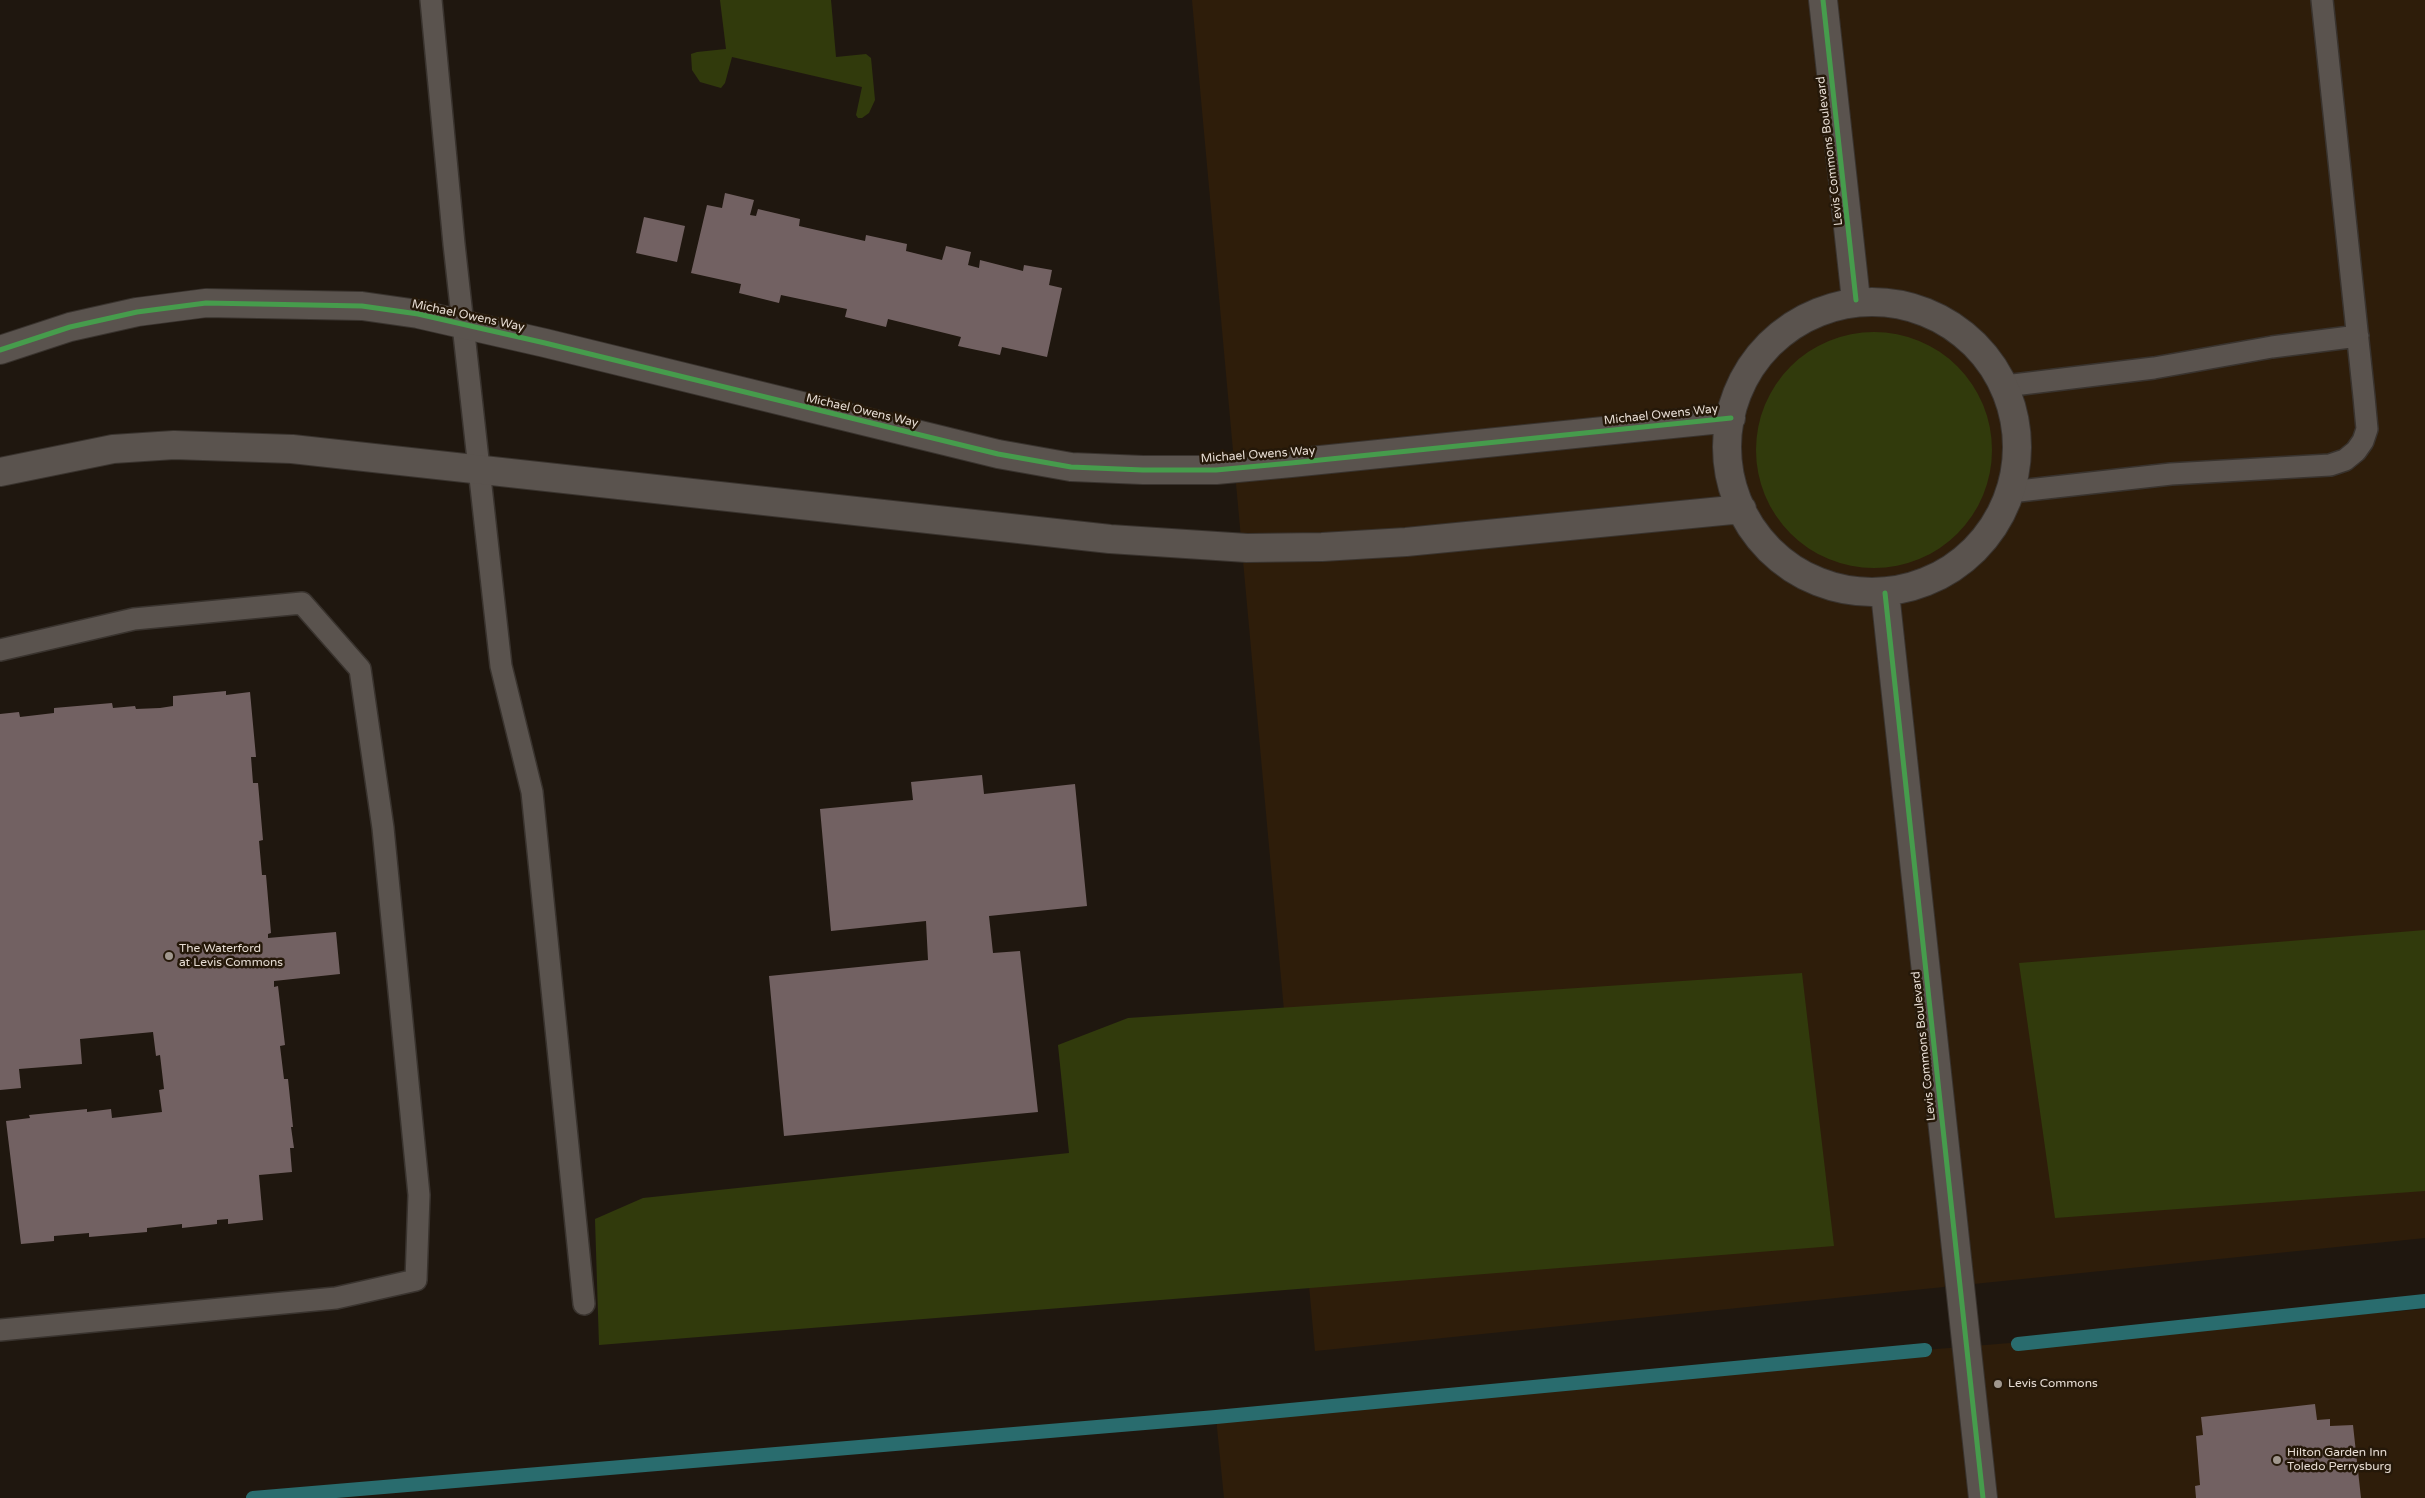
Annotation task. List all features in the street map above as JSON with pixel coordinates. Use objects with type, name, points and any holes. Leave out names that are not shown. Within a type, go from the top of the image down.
[{"type":"street","name":"Levis Commons Boulevard","points":[[1823,0],[1856,300]]},
{"type":"street","points":[[1856,300],[1888,302],[1925,311],[1970,338],[2005,386],[2016,426],[2017,470],[2003,512],[1982,544],[1960,564],[1914,587],[1885,593],[1859,592],[1816,581],[1786,564],[1759,537],[1742,509],[1729,477],[1728,452],[1731,418],[1742,384],[1758,355],[1780,335],[1816,313],[1856,300]]},
{"type":"street","name":"Michael Owens Way","points":[[0,350],[70,327],[137,312],[206,303],[362,306],[418,314],[979,449],[1071,467],[1143,470],[1216,470],[1731,418]]},
{"type":"street","points":[[0,472],[113,448],[174,445],[292,449],[1110,539],[1247,548],[1322,547],[1406,542],[1742,509]]},
{"type":"street","name":"Levis Commons Boulevard","points":[[1885,593],[1983,1498]]},
{"type":"lane","points":[[431,0],[463,325],[501,666],[532,792],[584,1304]]},
{"type":"lane","points":[[2010,492],[2170,474],[2330,465],[2345,460],[2364,441],[2367,429],[2322,0]]},
{"type":"lane","points":[[2005,386],[2154,368],[2272,347],[2358,336]]},
{"type":"lane","points":[[0,650],[134,619],[302,603],[360,669],[383,828],[419,1195],[416,1280],[336,1298],[0,1330]]},
{"type":"shaded area","points":[[1192,0],[2425,0],[2425,1238],[1315,1351]]},
{"type":"shaded area","name":"Levis Commons","points":[[2425,1309],[2425,1498],[1224,1498],[1216,1417],[1925,1350]]},
{"type":"green space","points":[[720,0],[831,0],[836,57],[866,54],[871,58],[875,100],[869,113],[862,118],[858,118],[856,115],[862,87],[732,57],[725,83],[721,88],[700,82],[692,70],[691,54],[726,49]]},
{"type":"green space","points":[[1874,332],[1908,337],[1919,341],[1949,359],[1965,375],[1978,395],[1987,416],[1992,450],[1987,484],[1983,495],[1965,525],[1949,541],[1929,554],[1908,563],[1874,568],[1840,563],[1829,559],[1799,541],[1783,525],[1770,505],[1761,484],[1756,450],[1761,416],[1765,405],[1783,375],[1799,359],[1819,346],[1840,337]]},
{"type":"green space","points":[[2425,930],[2425,1191],[2055,1218],[2019,963]]},
{"type":"green space","points":[[1802,973],[1834,1246],[599,1345],[595,1219],[643,1198],[1069,1153],[1058,1045],[1128,1018]]},
{"type":"building","points":[[725,193],[754,200],[750,215],[756,216],[758,209],[800,219],[799,226],[865,241],[866,235],[907,244],[906,251],[942,260],[946,246],[971,252],[968,265],[979,268],[980,260],[1023,271],[1024,265],[1052,270],[1049,285],[1062,288],[1047,357],[1002,347],[1000,355],[958,346],[961,337],[888,319],[886,327],[845,317],[847,309],[781,295],[779,303],[739,293],[741,284],[691,273],[707,205],[722,208]]},
{"type":"building","points":[[644,217],[685,226],[677,262],[636,253]]},
{"type":"building","name":"The Waterford at Levis Commons","points":[[226,691],[226,695],[250,692],[256,757],[251,757],[253,783],[258,783],[263,840],[259,841],[262,875],[266,875],[271,933],[268,934],[268,938],[336,932],[340,974],[274,981],[274,987],[278,986],[285,1045],[280,1046],[284,1079],[288,1079],[293,1127],[291,1127],[294,1148],[290,1148],[292,1172],[259,1175],[263,1220],[228,1224],[228,1219],[217,1220],[217,1224],[182,1228],[182,1224],[147,1228],[147,1232],[89,1237],[89,1233],[54,1236],[54,1241],[21,1244],[6,1121],[30,1118],[29,1115],[87,1109],[87,1112],[111,1109],[112,1118],[162,1112],[159,1090],[164,1089],[160,1055],[156,1056],[153,1032],[80,1039],[82,1064],[19,1069],[21,1088],[0,1090],[0,714],[19,712],[20,717],[54,713],[54,708],[112,703],[113,708],[135,706],[136,709],[160,708],[173,706],[173,696]]},
{"type":"building","points":[[982,775],[984,794],[1075,784],[1087,906],[989,916],[993,953],[1020,951],[1038,1112],[784,1136],[769,976],[928,960],[926,921],[831,931],[820,809],[913,800],[911,782]]},
{"type":"building","name":"Hilton Garden Inn Toledo Perrysburg","points":[[2315,1404],[2317,1420],[2330,1419],[2330,1426],[2353,1425],[2361,1498],[2196,1498],[2195,1486],[2200,1485],[2196,1436],[2203,1435],[2201,1417]]},
{"type":"waterway","points":[[2018,1344],[2425,1301]]},
{"type":"waterway","points":[[253,1498],[1216,1417],[1925,1350]]},
{"type":"cycle path","points":[[1823,0],[1856,300]]},
{"type":"cycle path","points":[[0,350],[70,327],[137,312],[206,303],[362,306],[418,314],[545,343],[998,454],[1071,467],[1143,470],[1216,470],[1731,418]]},
{"type":"cycle path","points":[[1885,593],[1983,1498]]},
{"type":"place","name":"The Waterford at Levis Commons","points":[[169,956]]},
{"type":"place","name":"Levis Commons","points":[[1998,1384]]},
{"type":"place","name":"Hilton Garden Inn Toledo Perrysburg","points":[[2277,1460]]}]
